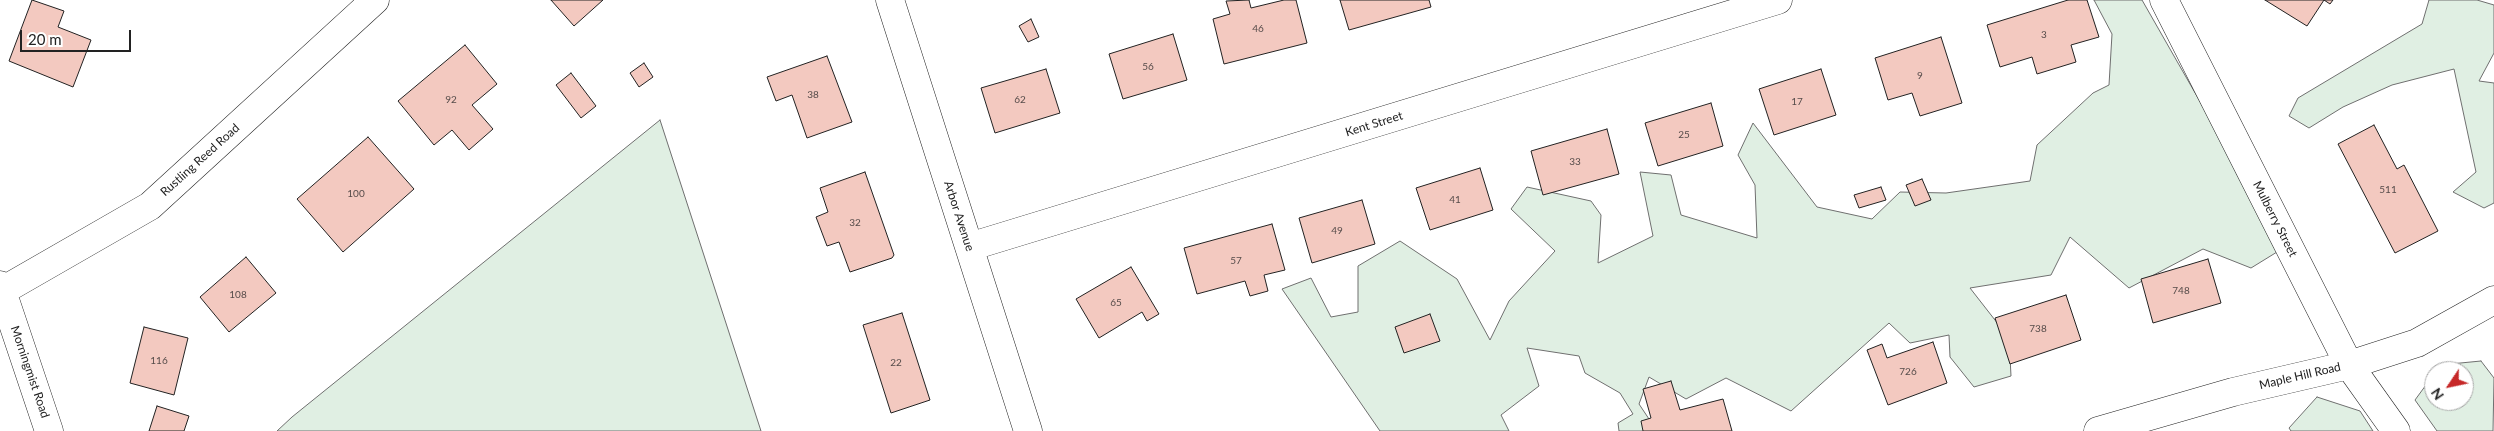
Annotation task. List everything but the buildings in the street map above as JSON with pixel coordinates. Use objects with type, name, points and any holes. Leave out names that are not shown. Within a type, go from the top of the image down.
[{"type":"street","name":"Rustling Reed Road","points":[[1,288],[150,206],[376,0]]},
{"type":"street","name":"Arbor Avenue","points":[[890,0],[1028,431]]},
{"type":"street","name":"Kent Street","points":[[969,247],[1778,0]]},
{"type":"street","name":"Mulberry Street","points":[[2164,0],[2349,365],[2396,431]]},
{"type":"street","name":"Morningmist Road","points":[[1,288],[49,431]]},
{"type":"street","name":"Maple Hill Road","points":[[2098,431],[2233,392],[2349,365],[2417,342],[2494,300]]},
{"type":"green space","points":[[2094,0],[2142,0],[2206,112],[2277,252],[2251,268],[2203,249],[2129,288],[2070,237],[2051,275],[1970,288],[2009,338],[2011,376],[1974,387],[1950,357],[1949,335],[1910,343],[1889,323],[1791,411],[1726,378],[1686,399],[1649,377],[1639,404],[1657,431],[1619,431],[1618,423],[1633,414],[1620,393],[1585,373],[1579,356],[1527,348],[1539,386],[1501,415],[1509,431],[1380,431],[1282,289],[1311,278],[1331,317],[1358,312],[1358,266],[1400,241],[1457,279],[1490,340],[1509,301],[1555,251],[1511,209],[1527,187],[1591,201],[1601,215],[1598,263],[1653,236],[1640,172],[1671,175],[1681,215],[1757,238],[1755,185],[1738,155],[1753,123],[1817,207],[1872,219],[1900,192],[1946,193],[2030,181],[2037,145],[2093,93],[2109,85],[2112,34]]},
{"type":"green space","points":[[2429,0],[2477,0],[2494,5],[2494,53],[2479,81],[2494,83],[2494,203],[2484,208],[2453,192],[2476,172],[2454,69],[2392,85],[2343,107],[2309,128],[2289,116],[2298,98],[2422,24]]},
{"type":"green space","points":[[660,120],[761,431],[277,431],[292,417]]},
{"type":"green space","points":[[2481,361],[2494,378],[2493,431],[2437,431],[2415,400],[2424,388],[2424,411],[2474,411],[2474,362]]},
{"type":"green space","points":[[2317,397],[2360,411],[2373,431],[2291,431],[2289,428]]}]
